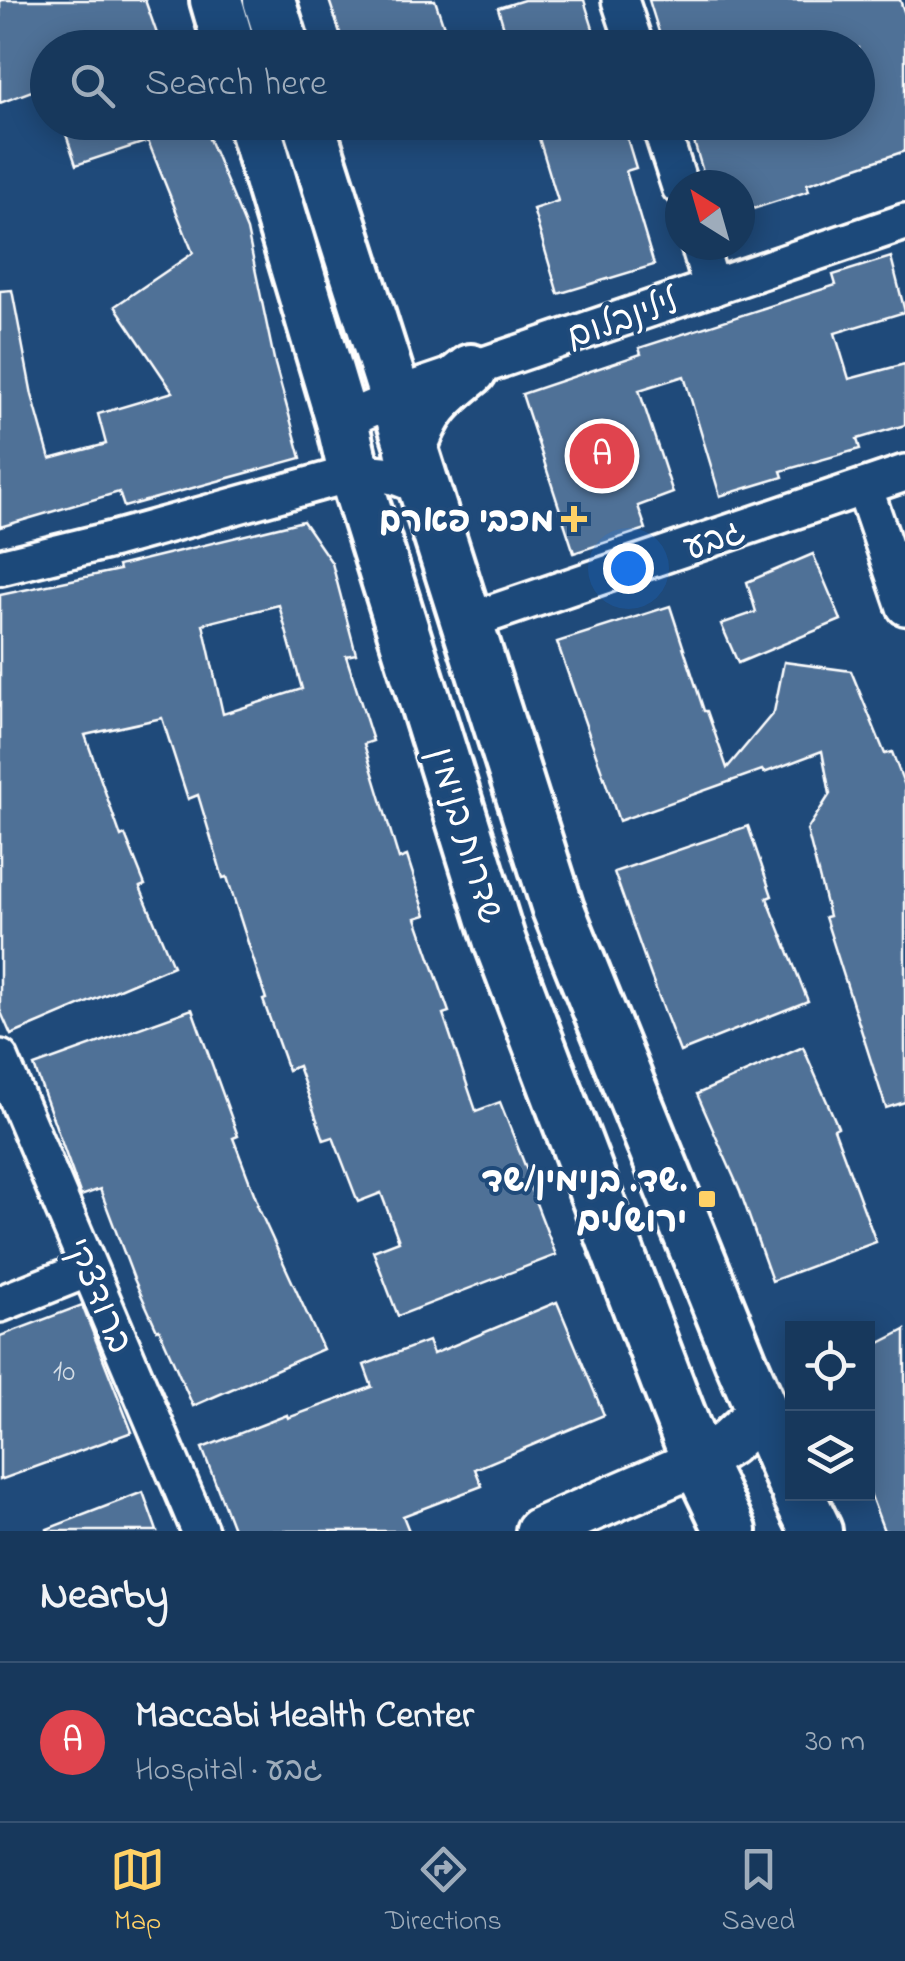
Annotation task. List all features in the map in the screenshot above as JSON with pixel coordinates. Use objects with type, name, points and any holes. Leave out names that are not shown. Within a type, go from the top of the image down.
[{"type":"main road","points":[[216,0],[225,30]]},
{"type":"main road","points":[[269,0],[278,30]]},
{"type":"main road","name":"שדרות בנימין","points":[[258,140],[354,473],[500,942],[698,1462],[728,1531]]},
{"type":"main road","name":"שדרות בנימין","points":[[314,140],[558,909],[785,1465]]},
{"type":"main road","points":[[417,469],[419,425],[432,404],[471,370]]},
{"type":"main road","points":[[801,1501],[816,1531]]},
{"type":"street","points":[[620,0],[630,30]]},
{"type":"street","points":[[666,140],[675,170]]},
{"type":"street","name":"לילינבלום","points":[[342,421],[396,395],[905,222]]},
{"type":"street","points":[[703,260],[712,288]]},
{"type":"street","points":[[0,566],[115,539],[354,473],[383,472],[401,477],[417,469]]},
{"type":"street","name":"גבע","points":[[466,622],[905,474]]},
{"type":"street","points":[[864,487],[905,607]]},
{"type":"street","name":"ברודצקי","points":[[0,1058],[200,1531]]},
{"type":"street","points":[[0,1304],[88,1269]]},
{"type":"street","points":[[539,1531],[698,1462],[728,1443],[762,1411]]},
{"type":"street","points":[[626,1492],[650,1494],[692,1508],[728,1531]]},
{"type":"building","points":[[0,0],[145,0],[156,30],[30,30],[30,92],[0,103]]},
{"type":"building","points":[[329,0],[435,0],[445,30],[339,30]]},
{"type":"building","points":[[524,0],[584,0],[593,30],[505,30],[498,8]]},
{"type":"building","points":[[649,0],[900,0],[905,14],[905,151],[807,184],[809,191],[755,208],[755,170],[702,170],[693,140],[875,140],[875,30],[658,30]]},
{"type":"building","points":[[68,140],[210,140],[247,230],[275,364],[301,458],[124,507],[119,492],[0,527],[0,291],[12,290],[32,395],[50,459],[106,444],[98,414],[173,392],[115,306],[193,253],[148,141],[76,165]]},
{"type":"building","points":[[539,140],[627,140],[636,168],[626,171],[654,265],[558,294],[533,209],[558,201]]},
{"type":"building","points":[[891,257],[905,312],[835,333],[849,379],[905,364],[905,425],[857,439],[860,449],[781,471],[783,477],[720,496],[684,376],[639,390],[673,493],[638,506],[646,529],[574,553],[522,394],[641,354],[639,348],[836,285],[833,275]]},
{"type":"building","points":[[303,521],[332,563],[356,654],[346,656],[373,741],[364,744],[399,859],[407,856],[426,915],[416,918],[449,1012],[443,1014],[476,1111],[500,1102],[556,1255],[398,1316],[373,1251],[399,1241],[381,1193],[358,1202],[333,1137],[324,1140],[298,1066],[288,1070],[198,795],[188,799],[162,718],[85,735],[173,966],[11,1035],[0,1010],[0,595],[119,570],[118,566]],"holes":[[[279,605],[302,689],[223,714],[203,624]]]},
{"type":"building","points":[[813,554],[841,620],[738,663],[721,624],[756,612],[747,582]]},
{"type":"building","points":[[670,606],[727,768],[774,712],[784,662],[851,671],[885,754],[892,752],[905,786],[905,1102],[886,1108],[825,917],[829,916],[807,830],[830,794],[822,751],[619,821],[557,642]]},
{"type":"building","points":[[748,826],[772,896],[767,898],[808,1001],[680,1052],[614,872]]},
{"type":"building","points":[[192,1009],[238,1136],[233,1138],[257,1205],[323,1349],[193,1406],[134,1279],[100,1189],[81,1196],[34,1066]]},
{"type":"building","points":[[803,1047],[838,1127],[834,1129],[876,1242],[772,1281],[740,1191],[697,1094]]},
{"type":"building","points":[[557,1302],[604,1415],[475,1469],[482,1486],[403,1516],[409,1531],[234,1531],[202,1448],[372,1387],[364,1365],[428,1341],[433,1354]]},
{"type":"building","points":[[82,1305],[132,1432],[0,1480],[0,1336]]},
{"type":"building","points":[[905,1330],[905,1531],[884,1531],[873,1501],[875,1345]]},
{"type":"building","points":[[143,1492],[157,1531],[47,1531],[47,1529]]},
{"type":"place","name":"Maccabi Health Center","points":[[602,456]]},
{"type":"place","name":"מכבי פארם","points":[[574,519]]},
{"type":"place","name":"שד. בנימין/שד. ירושלים","points":[[707,1199]]}]
